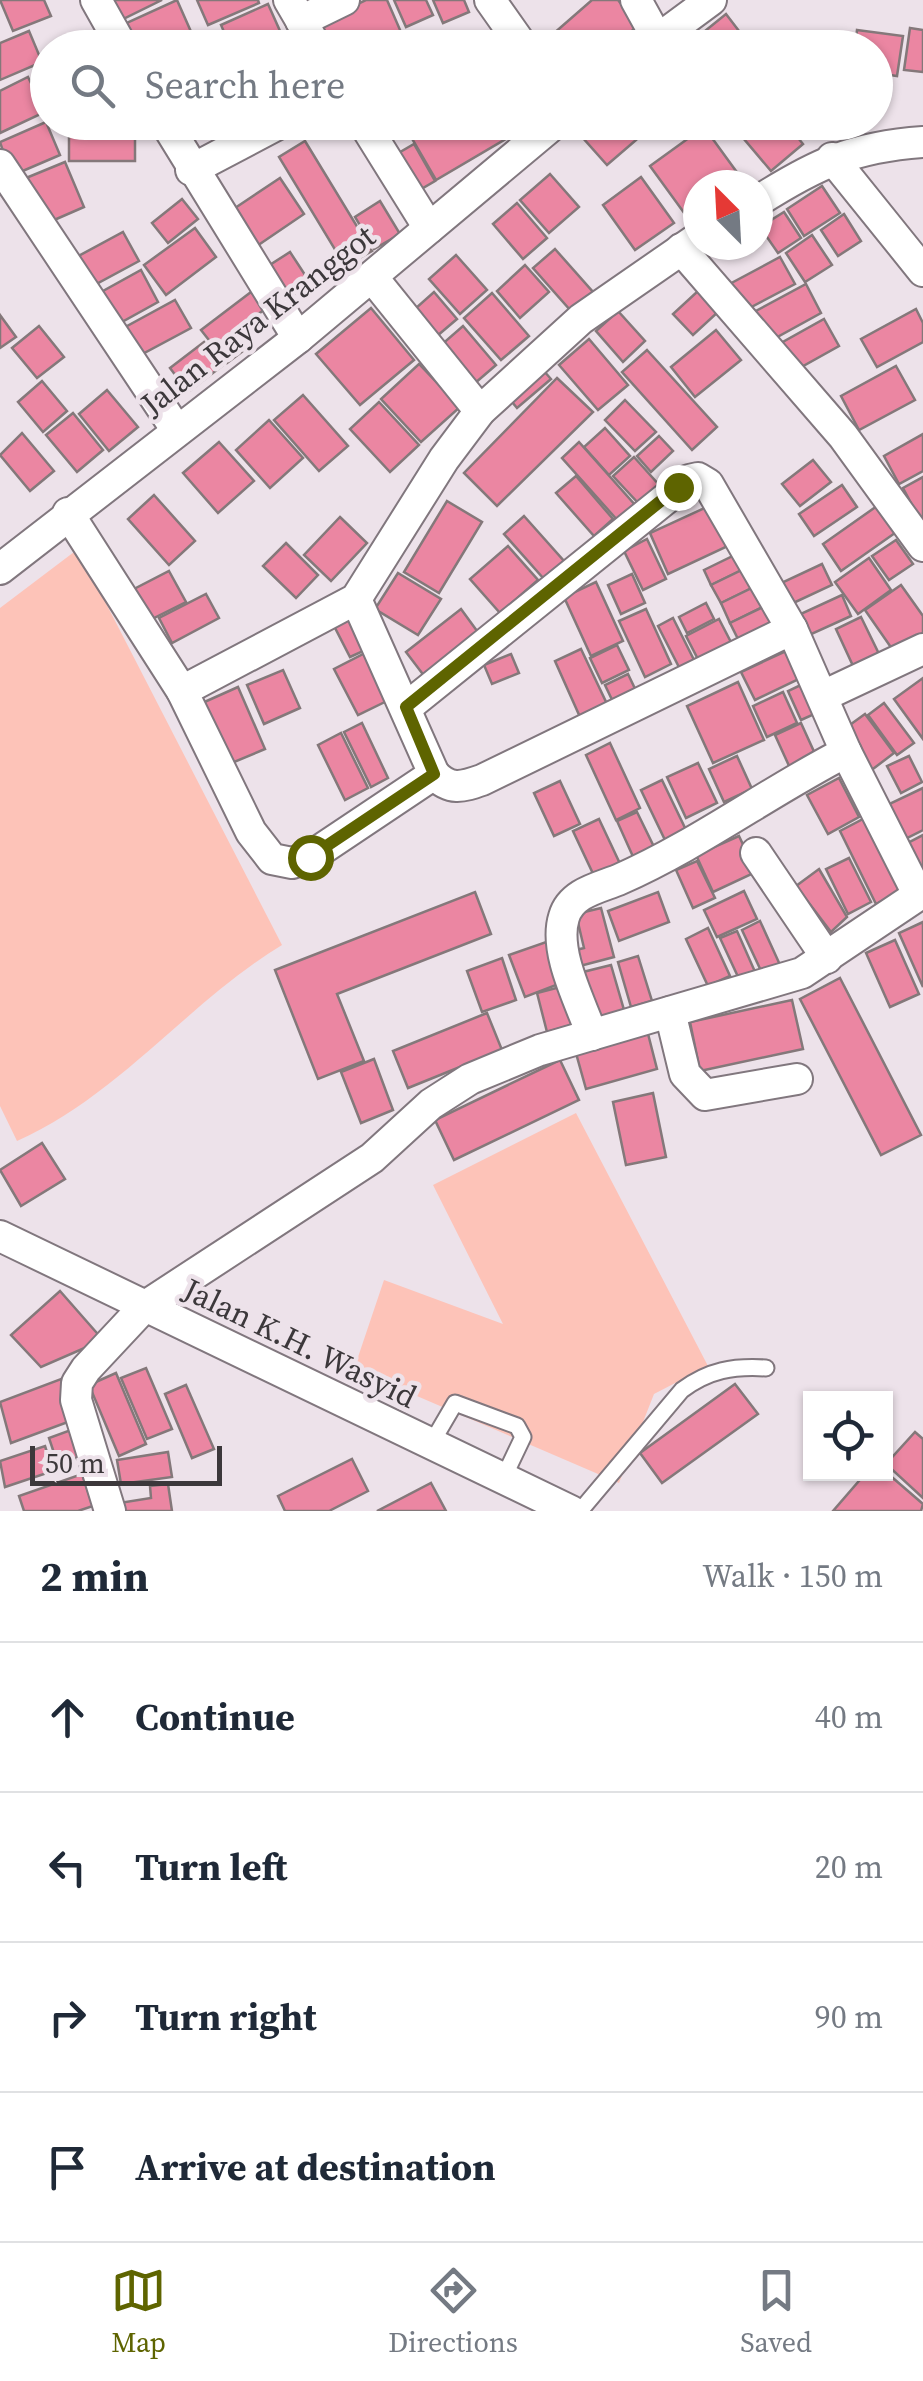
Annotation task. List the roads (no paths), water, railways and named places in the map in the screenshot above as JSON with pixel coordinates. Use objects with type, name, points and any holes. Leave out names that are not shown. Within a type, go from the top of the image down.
[{"type":"street","points":[[96,0],[113,30]]},
{"type":"street","points":[[295,10],[344,0]]},
{"type":"street","points":[[490,0],[511,30]]},
{"type":"street","points":[[636,0],[647,30]]},
{"type":"street","points":[[669,30],[705,2]]},
{"type":"street","points":[[175,140],[298,338]]},
{"type":"street","points":[[192,170],[248,140]]},
{"type":"street","points":[[374,140],[429,228]]},
{"type":"street","name":"Jalan Raya Kranggot","points":[[0,569],[298,338],[534,140]]},
{"type":"street","points":[[773,192],[832,158],[859,148],[923,142]]},
{"type":"street","points":[[832,158],[923,271]]},
{"type":"street","points":[[0,165],[176,429]]},
{"type":"street","points":[[182,691],[356,599],[444,459],[480,411],[581,319],[683,248]]},
{"type":"street","points":[[704,260],[844,436],[923,546]]},
{"type":"street","points":[[372,277],[480,411]]},
{"type":"street","points":[[110,1511],[76,1400],[78,1383],[98,1352],[144,1307],[372,1158],[431,1104],[470,1079],[592,1035],[791,976],[827,958],[921,893],[846,752],[792,630],[726,512],[698,478],[654,504],[406,707]]},
{"type":"street","points":[[68,513],[182,691],[251,832],[272,859],[292,862],[310,857],[434,774]]},
{"type":"street","points":[[356,599],[434,774],[443,784],[458,788],[482,780],[792,630]]},
{"type":"street","points":[[823,696],[923,649]]},
{"type":"street","points":[[592,1035],[565,952],[562,924],[568,907],[580,895],[690,844],[778,788],[846,752]]},
{"type":"street","points":[[756,853],[827,958]]},
{"type":"street","points":[[670,1012],[685,1074],[705,1095],[797,1079]]},
{"type":"street","name":"Jalan K.H. Wasyid","points":[[0,1236],[571,1511]]},
{"type":"lane","points":[[580,1511],[682,1390],[700,1376],[736,1366],[766,1368]]},
{"type":"lane","points":[[431,1444],[455,1403],[517,1426],[523,1437],[520,1451],[503,1478]]}]
